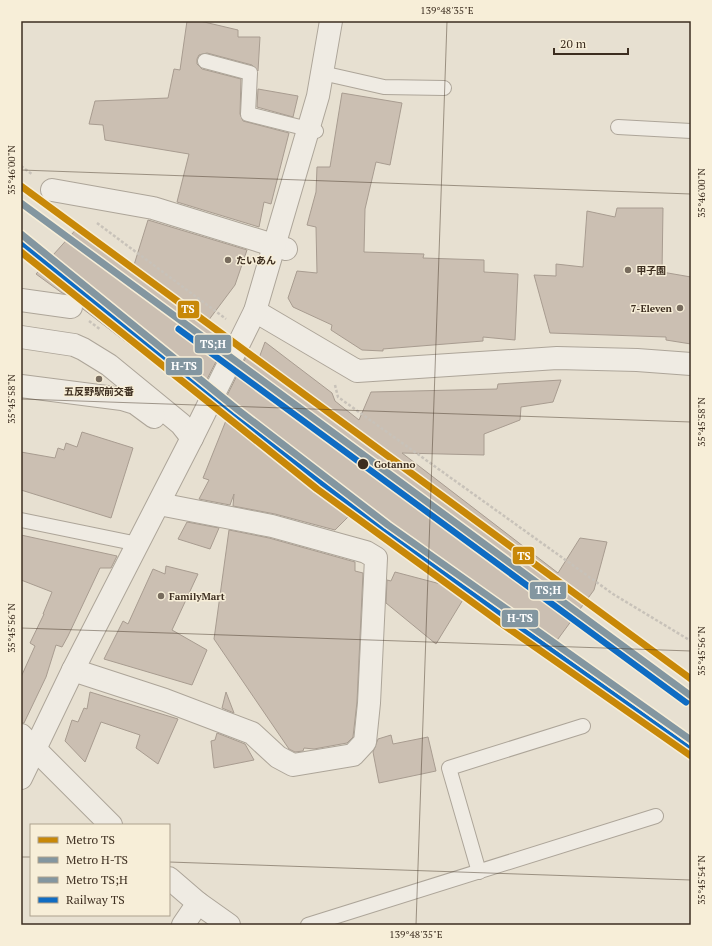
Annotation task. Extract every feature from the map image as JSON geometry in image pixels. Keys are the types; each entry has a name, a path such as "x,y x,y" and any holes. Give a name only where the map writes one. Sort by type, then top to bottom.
{"street":[{"path":"21,778 28,742 73,670 159,504 255,311 280,248 314,130 331,21"},
{"path":"52,190 153,208 280,248"},
{"path":"21,300 71,307"},
{"path":"255,311 357,371 557,358 638,360 691,364"},
{"path":"21,337 74,345 83,349 109,366 157,404 185,428 192,438"},
{"path":"21,386 122,399 144,409 181,438 192,438"},
{"path":"73,670 166,700 252,733 278,757 293,765 353,755 364,742 369,703 376,558 366,552 272,526 159,504"},
{"path":"28,742 110,824"},
{"path":"170,879 198,903 230,925"},
{"path":"183,925 198,903"}],"lane":[{"path":"205,61 250,73 248,114 314,130"},
{"path":"322,73 384,87 444,88"},
{"path":"618,126 691,131"},
{"path":"21,520 138,544"},
{"path":"478,872 448,768 583,726"},
{"path":"308,925 656,816"}],"path":[{"path":"21,166 52,190"},
{"path":"90,218 244,333"},
{"path":"334,382 338,396 613,594 691,641"}],"building":[{"path":"187,21 200,21 238,30 238,37 260,37 258,71 252,65 207,53 199,55 197,59 197,64 202,69 241,79 240,114 243,121 289,133 271,204 264,202 259,227 177,202 189,154 105,140 103,125 89,124 95,101 168,98 174,69 180,70"},
{"path":"258,89 298,96 293,117 257,107"},
{"path":"342,93 402,103 390,165 376,162 365,209 364,252 424,254 423,258 484,260 484,272 518,274 515,340 483,337 483,341 383,349 383,351 362,350 331,330 332,325 293,307 288,298 297,271 317,273 316,227 307,225 316,192 317,167 330,167"},
{"name":"甲子園","path":"617,208 663,208 662,272 691,277 691,344 666,340 666,337 550,333 534,275 556,276 556,264 583,267 587,211 615,217"},
{"path":"148,220 247,250 235,285 208,321 229,336 198,397 83,309 83,303 78,297 62,293 36,274 80,225 134,265"},
{"path":"265,342 332,393 335,401 359,420 371,392 497,389 498,384 561,380 553,402 521,407 520,420 484,434 484,455 402,453 558,573 580,538 607,542 594,590 544,658 464,598 436,644 386,603 387,580 391,581 395,572 448,586 352,513 335,530 275,514 233,506 234,494 230,505 199,499 209,480 203,478 227,418 219,412 249,351 259,358"},
{"path":"82,432 133,448 111,518 21,490 21,452 55,458 58,448 64,450 66,443 77,447"},
{"path":"187,522 219,528 210,549 178,539"},
{"path":"229,530 269,538 355,562 355,571 363,573 357,702 353,737 347,743 314,749 304,748 303,751 295,752 289,749 214,639"},
{"path":"21,535 117,556 111,568 100,568 62,647 56,645 46,677 24,723 21,723 21,677 35,646 30,643 44,614 52,592 21,580"},
{"path":"166,566 198,574 172,630 207,650 192,685 104,659 123,621 128,624 153,569 165,574"},
{"path":"90,692 178,719 158,764 136,748 140,735 101,722 85,762 65,741 72,720 78,722 84,708 87,709"},
{"path":"226,692 234,713 222,708"},
{"path":"217,733 245,744 254,760 214,768 211,741 215,740"},
{"path":"391,735 393,744 428,737 436,771 379,783 373,752 378,739"}],"metro line":[{"name":"TS","path":"21,186 691,679"},
{"name":"TS;H","path":"21,203 691,696"},
{"name":"H-TS","path":"21,234 238,410 388,525 691,740"},
{"name":"TS","path":"21,252 317,489 498,621 691,756"}],"rail line":[{"name":"TS","path":"21,244 233,416 383,531 686,747"},
{"name":"TS","path":"179,329 686,702"}],"place":[{"name":"たいあん","path":"228,260"},
{"name":"甲子園","path":"628,270"},
{"name":"7-Eleven","path":"680,308"},
{"name":"五反野駅前交番","path":"99,379"},
{"name":"Gotanno","path":"363,464"},
{"name":"FamilyMart","path":"161,596"}]}
